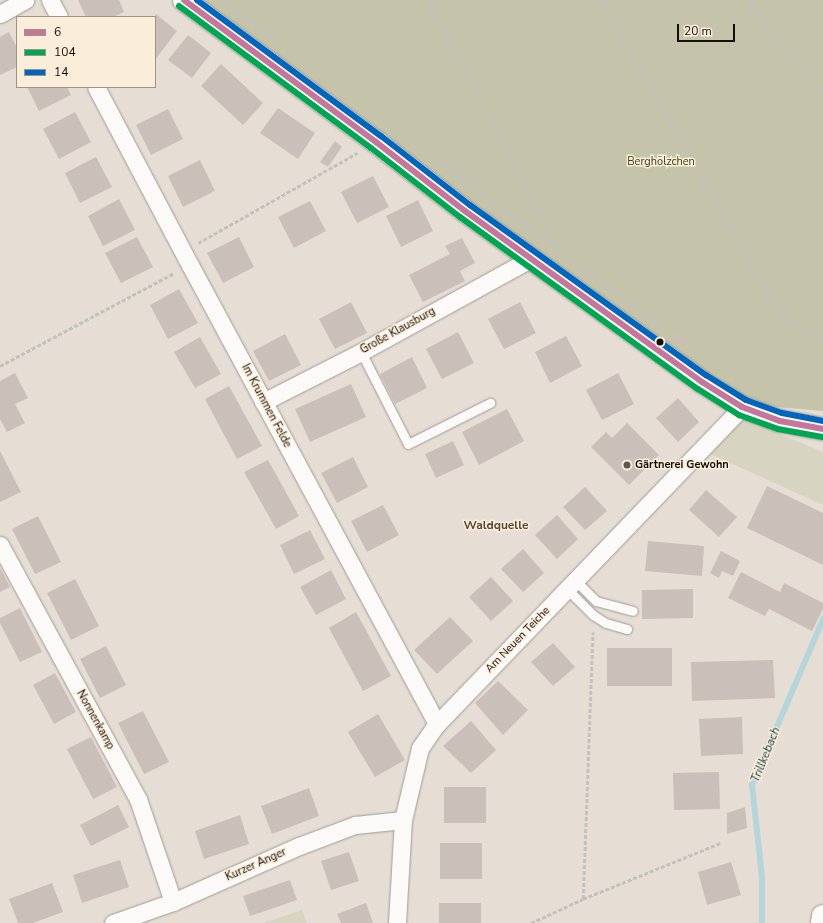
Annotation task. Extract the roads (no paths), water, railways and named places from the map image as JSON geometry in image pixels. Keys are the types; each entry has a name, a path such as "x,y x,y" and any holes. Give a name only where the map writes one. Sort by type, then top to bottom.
{"street":[{"path":"0,14 25,0"},
{"path":"50,0 58,16"},
{"path":"184,0 376,142 466,211 702,382 742,407 780,420 823,429"},
{"name":"Im Krummen Felde","path":"97,88 263,402 438,724"},
{"name":"Große Klausburg","path":"263,402 361,352 532,258"},
{"name":"Am Neuen Teiche","path":"397,923 403,820 420,748 438,724 742,407"},
{"name":"Nonnenkamp","path":"0,545 138,799 174,902"},
{"name":"Kurzer Anger","path":"113,923 174,902 298,846 356,825 403,820"},
{"path":"822,923 823,916"}],"lane":[{"path":"361,352 408,444 490,403"},
{"path":"571,584 596,601 633,611"},
{"path":"571,584 593,615 606,624 627,629"}],"waterway":[{"name":"Trillkebach","path":"762,923 762,877 752,785 823,619"}],"place":[{"name":"Gärtnerei Gewohn","path":"627,465"}],"district":[{"name":"Waldquelle","path":"496,526"}],"park label":[{"name":"Berghölzchen","path":"661,162"}]}
